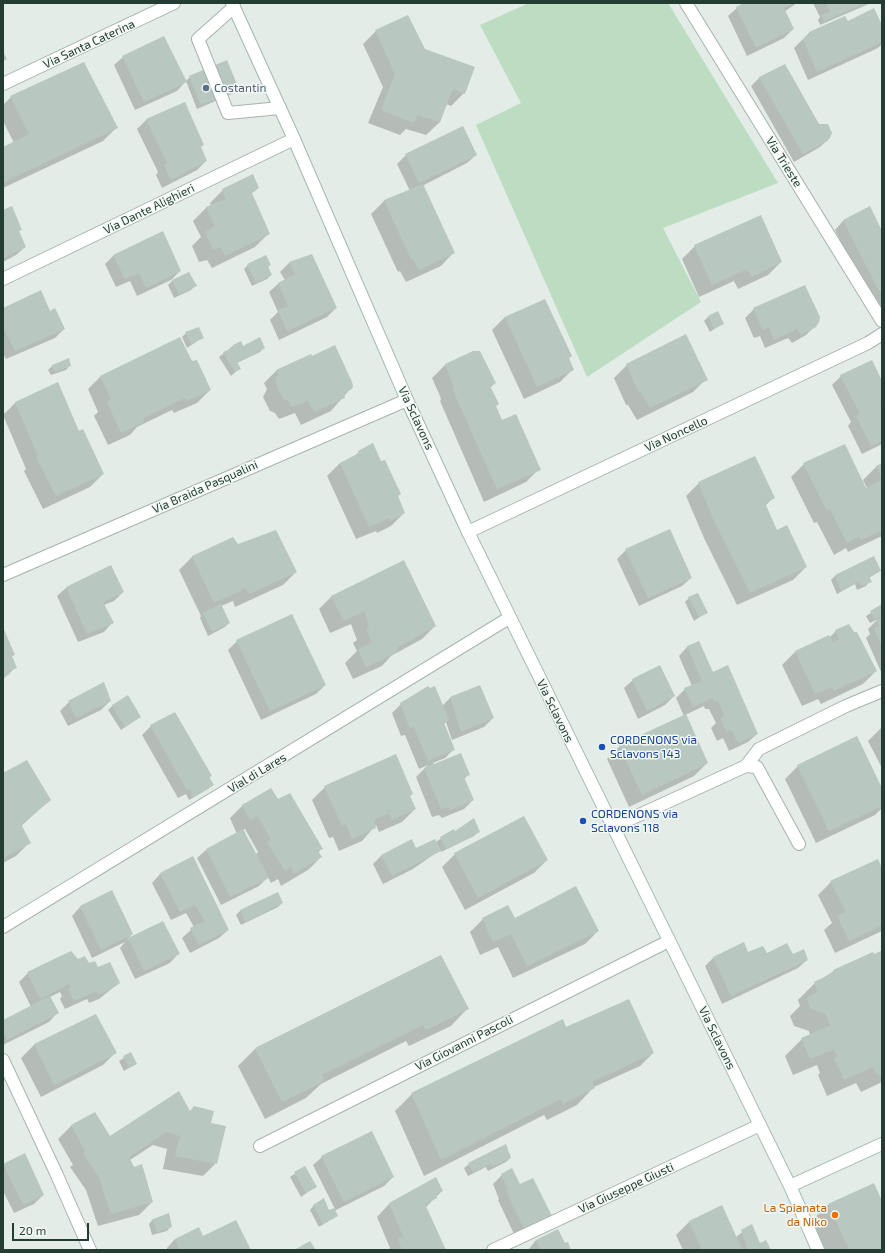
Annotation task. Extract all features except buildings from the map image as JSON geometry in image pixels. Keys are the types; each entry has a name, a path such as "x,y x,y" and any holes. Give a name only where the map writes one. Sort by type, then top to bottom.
{"street":[{"name":"Via Santa Caterina","path":"3,84 174,3"},
{"name":"Via Trieste","path":"686,3 882,321"},
{"name":"Via Sclavons","path":"233,5 294,139 407,400 468,532 509,618 790,1186 818,1250"},
{"path":"233,5 198,39 228,113 280,108"},
{"name":"Via Dante Alighieri","path":"3,279 294,139"},
{"name":"Via Noncello","path":"468,532 868,343 882,334"},
{"name":"Via Braida Pasqualini","path":"3,575 407,400"},
{"name":"Vial di Lares","path":"3,927 509,618"},
{"path":"613,827 746,766 759,749 846,706 882,691"},
{"path":"746,766 757,767 799,844"},
{"name":"Via Giovanni Pascoli","path":"260,1146 669,941"},
{"path":"3,1060 90,1250"},
{"name":"Via Giuseppe Giusti","path":"493,1250 760,1125"},
{"path":"790,1186 882,1144"}],"green space":[{"path":"529,3 668,3 778,183 663,228 701,302 587,377 476,125 521,103 480,25"}],"place":[{"name":"Costantin","path":"206,88"},
{"name":"CORDENONS via Sclavons 143","path":"602,747"},
{"name":"CORDENONS via Sclavons 118","path":"583,821"},
{"name":"La Spianata da Niko","path":"835,1215"}]}
